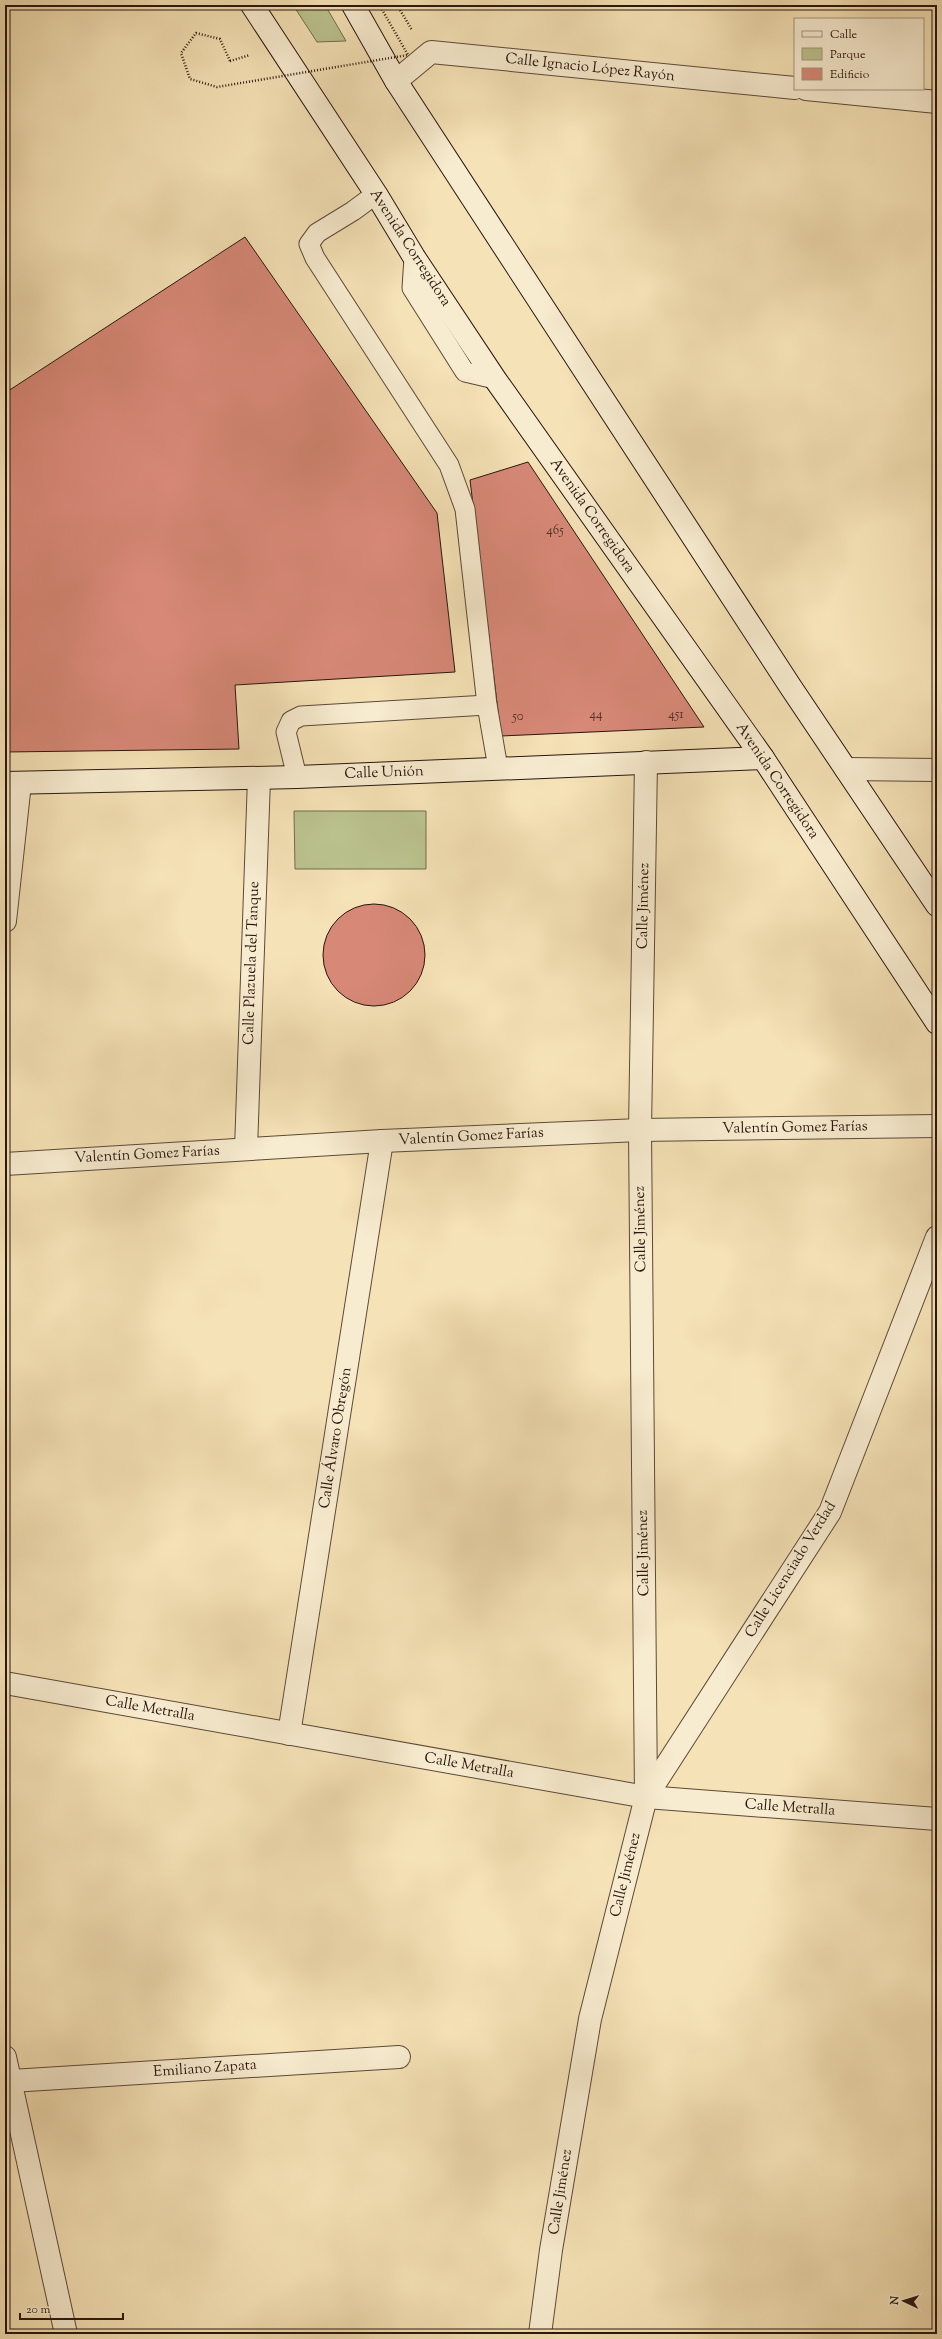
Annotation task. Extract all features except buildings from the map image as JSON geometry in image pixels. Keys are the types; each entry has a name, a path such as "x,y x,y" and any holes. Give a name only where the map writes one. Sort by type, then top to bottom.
{"street":[{"name":"Avenida Corregidora","path":"252,5 376,194 414,257 495,379 763,758 937,1023"},
{"path":"353,5 396,81 790,686 937,905"},
{"name":"Calle Ignacio López Rayón","path":"396,81 431,52 794,88"},
{"path":"816,90 937,102"},
{"name":"Calle Unión","path":"13,783 297,777 763,758"},
{"name":"Calle Jiménez","path":"540,2334 551,2250 590,2019 646,1797 640,1130 646,762"},
{"path":"846,770 937,770"},
{"name":"Calle Plazuela del Tanque","path":"246,1149 259,778"},
{"path":"5,921 13,783"},
{"name":"Valentín Gomez Farías","path":"5,1164 382,1141 640,1130 937,1126"},
{"name":"Calle Álvaro Obregón","path":"289,1734 382,1141"},
{"name":"Calle Licenciado Verdad","path":"646,1797 830,1512 937,1237"},
{"name":"Calle Metralla","path":"5,1683 646,1797 937,1819"},
{"path":"5,2057 66,2334"},
{"name":"Emiliano Zapata","path":"11,2082 399,2057"}],"lane":[{"path":"376,194 353,211 317,233 309,244 315,258 449,465 464,509 487,705 498,768"},
{"path":"297,777 286,732 291,721 301,716 487,705"}],"path":[{"path":"230,61 220,38 196,33 181,53 190,79 217,87 408,55 380,6 382,5"},
{"path":"397,5 413,33"}],"green space":[{"path":"293,5 325,5 346,41 317,42"},
{"path":"294,811 426,811 426,869 295,869"}]}
